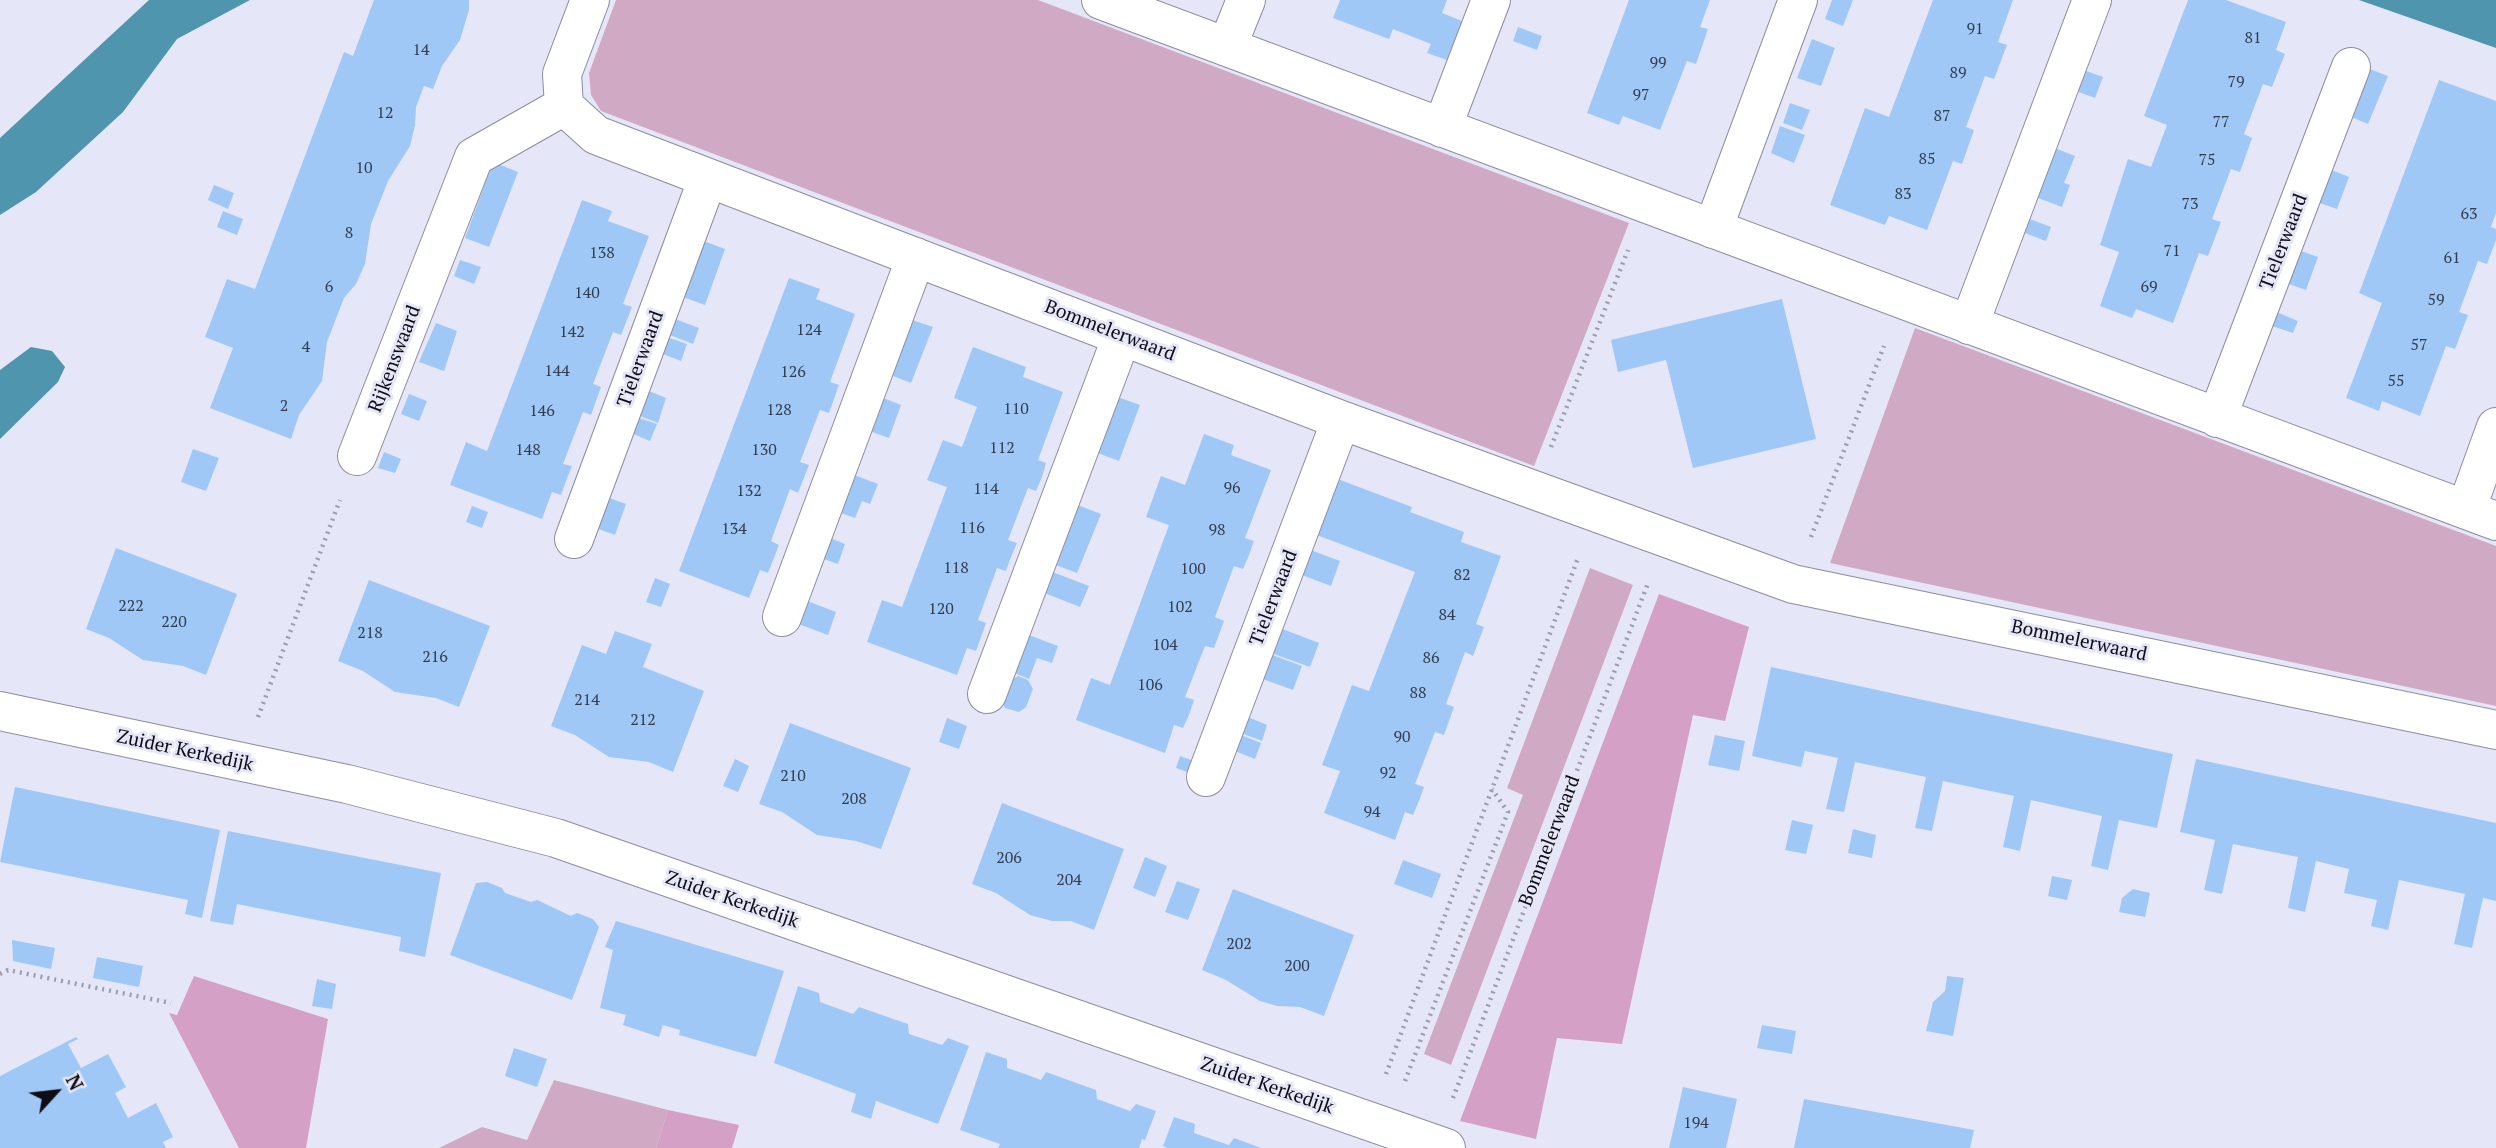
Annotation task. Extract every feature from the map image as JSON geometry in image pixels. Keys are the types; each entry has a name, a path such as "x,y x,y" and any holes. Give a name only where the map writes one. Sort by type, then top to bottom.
{"street":[{"path":"564,106 562,74 590,0"},
{"path":"1101,0 2481,516 2496,428"},
{"path":"1227,47 1245,0"},
{"path":"1442,128 1490,0"},
{"path":"1713,229 1798,0"},
{"path":"1969,325 2092,0"},
{"name":"Tielerwaard","path":"2217,418 2351,67"},
{"name":"Bommelerwaard","path":"564,106 596,135 1342,420 1793,584 2496,730"},
{"name":"Rijkenswaard","path":"357,456 474,157 564,106"},
{"name":"Tielerwaard","path":"575,539 708,178"},
{"path":"782,617 916,257"},
{"path":"987,694 1122,336"},
{"name":"Tielerwaard","path":"1206,777 1342,420"},
{"name":"Zuider Kerkedijk","path":"0,711 347,784 556,838 1441,1146"}],"path":[{"path":"1534,490 1647,203"},
{"path":"1793,584 1902,299"},
{"path":"241,763 357,456"},
{"path":"1396,1044 1595,512"},
{"name":"Bommelerwaard","path":"1441,1146 1666,538"},
{"path":"1387,1128 1508,812 1492,789"},
{"path":"0,974 8,970 171,1003"}],"shaded area":[{"path":"616,0 1038,0 1629,223 1534,466 601,111 591,95 589,73"},
{"path":"1915,328 2496,546 2496,706 1830,563"},
{"path":"1590,568 1633,585 1451,1065 1424,1054 1523,795 1507,788"},
{"path":"1659,594 1749,627 1725,721 1693,715 1622,1044 1557,1038 1536,1139 1460,1121"},
{"path":"194,976 328,1019 306,1148 239,1148 169,1013 177,1015"},
{"path":"554,1080 668,1110 656,1148 439,1148 482,1127 527,1140"},
{"path":"668,1110 739,1125 732,1148 656,1148"}],"water":[{"path":"149,0 250,0 177,39 123,112 36,192 0,215 0,138"},
{"path":"2359,0 2496,0 2496,48"},
{"path":"31,347 52,351 65,367 58,382 0,439 0,370"}],"building":[{"path":"374,0 469,0 469,10 460,40 442,66 433,89 424,86 416,107 410,146 388,181 371,224 365,264 356,284 344,298 327,342 322,381 299,415 291,439 210,408 233,348 205,337 227,279 255,289 344,52 353,56"},
{"path":"1340,0 1447,0 1442,13 1462,21 1447,60 1427,53 1431,44 1393,29 1389,39 1333,18"},
{"path":"1629,0 1710,0 1700,27 1708,29 1696,64 1687,61 1660,130 1623,116 1619,125 1587,113"},
{"path":"1832,0 1853,0 1843,26 1825,19"},
{"path":"1933,0 2013,0 1998,42 2007,45 1994,79 1985,76 1966,127 1974,130 1962,164 1953,161 1927,230 1889,216 1885,225 1830,205 1865,108 1889,117"},
{"path":"2188,0 2226,0 2286,22 2276,50 2285,54 2272,87 2263,84 2244,134 2252,138 2240,172 2231,169 2212,219 2221,222 2208,256 2199,253 2173,323 2136,309 2132,318 2100,306 2119,252 2100,245 2128,159 2151,167 2167,125 2144,116"},
{"path":"1518,27 1542,36 1537,50 1513,41"},
{"path":"1812,39 1835,48 1821,86 1797,78"},
{"path":"2367,68 2388,76 2368,124 2349,116"},
{"path":"2081,69 2103,77 2095,98 2073,90"},
{"path":"2439,80 2496,101 2496,213 2491,227 2496,229 2496,240 2487,264 2478,261 2459,312 2468,315 2455,349 2446,346 2420,416 2382,401 2379,411 2346,398 2382,303 2359,293"},
{"path":"1790,103 1810,110 1802,130 1783,123"},
{"path":"1780,126 1805,135 1794,163 1771,153"},
{"path":"2052,147 2075,156 2064,183 2070,185 2062,207 2033,196"},
{"path":"493,162 518,172 489,247 465,238"},
{"path":"2329,169 2349,177 2337,209 2317,202"},
{"path":"214,185 234,193 228,209 208,200"},
{"path":"582,200 612,211 608,221 649,236 623,304 632,307 621,335 613,332 593,384 601,387 591,415 583,412 563,464 572,466 561,495 552,492 542,519 450,485 466,442 487,451"},
{"path":"223,211 243,219 237,235 217,227"},
{"path":"2027,218 2051,227 2046,241 2022,232"},
{"path":"701,240 725,249 705,305 680,296"},
{"path":"2298,250 2318,257 2306,290 2286,283"},
{"path":"460,260 481,267 474,284 454,276"},
{"path":"789,278 820,289 816,299 855,314 830,382 839,385 829,413 820,410 800,462 809,465 798,493 790,489 771,541 779,545 768,573 760,570 749,598 679,571"},
{"path":"1782,299 1816,439 1693,468 1666,360 1618,372 1611,340"},
{"path":"2274,311 2298,321 2293,333 2269,325"},
{"path":"675,319 699,328 693,344 670,335"},
{"path":"909,319 933,327 911,383 888,374"},
{"path":"436,323 457,331 444,371 419,362"},
{"path":"664,336 687,344 681,361 658,352"},
{"path":"973,347 1026,367 1023,377 1063,392 1038,460 1046,463 1042,477 1036,491 1028,488 1008,540 1017,543 1006,571 997,568 978,620 986,623 976,651 967,648 957,675 867,642 882,600 902,607 947,487 927,480 943,440 962,447 977,407 954,398"},
{"path":"644,389 666,398 658,423 635,414"},
{"path":"409,394 427,401 419,421 401,414"},
{"path":"1115,396 1140,405 1119,461 1095,452"},
{"path":"881,397 901,405 889,438 869,431"},
{"path":"636,417 657,424 650,441 631,433"},
{"path":"1204,434 1234,445 1231,455 1271,470 1245,538 1254,541 1249,555 1243,569 1234,566 1215,617 1224,621 1214,648 1205,646 1185,697 1194,700 1189,715 1183,728 1174,725 1165,753 1076,720 1091,678 1110,685 1169,525 1146,517 1161,476 1185,485"},
{"path":"193,449 219,458 206,491 181,482"},
{"path":"384,452 401,459 395,473 378,468"},
{"path":"849,473 878,484 870,504 862,501 855,518 835,511"},
{"path":"1335,478 1412,507 1410,512 1464,532 1461,542 1501,556 1476,624 1484,627 1473,656 1465,652 1446,704 1454,707 1444,735 1435,732 1415,784 1424,787 1419,801 1413,815 1405,812 1395,840 1324,813 1340,771 1322,765 1352,685 1369,691 1415,572 1314,534"},
{"path":"604,496 626,504 615,535 593,527"},
{"path":"1075,504 1101,514 1077,573 1053,564"},
{"path":"472,506 488,512 482,528 466,522"},
{"path":"828,537 845,544 838,564 821,558"},
{"path":"116,548 237,594 206,675 183,666 143,660 109,638 86,629"},
{"path":"1308,549 1340,561 1331,586 1299,574"},
{"path":"1050,571 1089,586 1080,607 1042,592"},
{"path":"655,578 670,584 661,607 646,602"},
{"path":"369,580 490,626 459,707 436,698 395,692 363,671 338,661"},
{"path":"802,599 836,612 828,635 793,622"},
{"path":"1280,628 1319,643 1310,667 1271,653"},
{"path":"615,631 652,644 643,667 704,691 673,772 649,762 609,757 575,735 551,726 582,645 606,654"},
{"path":"1026,634 1058,646 1052,663 1037,658 1029,679 1012,672"},
{"path":"1270,654 1302,666 1293,690 1260,678"},
{"path":"1771,667 2173,754 2157,828 2119,820 2108,870 2091,866 2102,816 2031,800 2020,851 2003,847 2014,796 1943,781 1932,831 1915,828 1926,777 1855,762 1844,812 1826,809 1838,758 1805,751 1801,767 1752,756"},
{"path":"1018,676 1028,680 1033,689 1026,707 1019,712 1005,708 1001,700 1009,681"},
{"path":"1248,717 1267,725 1262,741 1241,733"},
{"path":"947,718 967,726 959,749 939,742"},
{"path":"790,723 911,768 881,849 856,841 817,835 782,812 759,804"},
{"path":"1241,735 1261,743 1255,759 1235,751"},
{"path":"1715,735 1745,741 1739,771 1708,765"},
{"path":"1180,756 1197,762 1193,774 1176,768"},
{"path":"735,759 749,766 738,792 723,786"},
{"path":"2196,759 2496,823 2496,901 2483,898 2472,948 2454,944 2465,894 2399,880 2388,930 2371,926 2377,900 2344,893 2349,869 2316,861 2305,912 2288,908 2298,857 2233,844 2222,894 2204,890 2215,840 2180,832"},
{"path":"15,787 220,830 202,918 185,914 188,900 0,862"},
{"path":"1002,803 1124,849 1094,930 1071,921 1052,921 1030,915 996,893 972,884"},
{"path":"1792,820 1813,825 1806,854 1785,850"},
{"path":"1853,829 1876,835 1872,858 1848,853"},
{"path":"228,831 441,873 425,957 399,951 401,937 237,904 233,925 210,921"},
{"path":"1145,857 1167,866 1155,897 1133,888"},
{"path":"1403,860 1441,874 1432,898 1394,884"},
{"path":"2052,876 2072,880 2067,900 2048,896"},
{"path":"1177,881 1200,889 1188,920 1165,912"},
{"path":"487,882 502,888 505,893 531,902 537,900 571,916 577,913 593,919 599,927 572,1000 450,955 476,883"},
{"path":"1233,889 1354,935 1324,1016 1300,1007 1277,1006 1260,1001 1226,980 1202,970"},
{"path":"2133,889 2150,893 2145,917 2119,912 2122,898"},
{"path":"616,921 784,971 756,1057 679,1035 680,1030 663,1025 659,1037 623,1025 626,1015 600,1008 613,950 605,947"},
{"path":"12,940 55,948 51,969 13,961"},
{"path":"97,957 143,966 139,987 93,978"},
{"path":"1947,976 1964,978 1953,1036 1926,1031 1933,1002 1945,991"},
{"path":"317,979 336,984 332,1009 312,1006"},
{"path":"798,986 819,993 820,1002 853,1014 859,1007 908,1024 909,1034 942,1045 948,1038 969,1046 938,1124 876,1101 871,1119 851,1112 856,1094 774,1063"},
{"path":"1762,1025 1796,1031 1792,1054 1757,1048"},
{"path":"76,1037 78,1039 68,1044 81,1068 108,1054 126,1087 115,1093 128,1118 156,1103 173,1137 163,1142 166,1148 0,1148 0,1076"},
{"path":"514,1048 547,1059 537,1087 505,1076"},
{"path":"986,1052 1007,1059 1007,1068 1041,1080 1046,1072 1096,1090 1097,1099 1130,1111 1136,1104 1156,1111 1145,1140 1142,1139 1139,1148 998,1148 1000,1144 960,1130"},
{"path":"1683,1087 1737,1099 1726,1148 1669,1148"},
{"path":"1804,1099 1974,1130 1970,1148 1794,1148"},
{"path":"1174,1117 1195,1124 1194,1133 1229,1145 1234,1138 1261,1148 1167,1148 1163,1146"}]}
